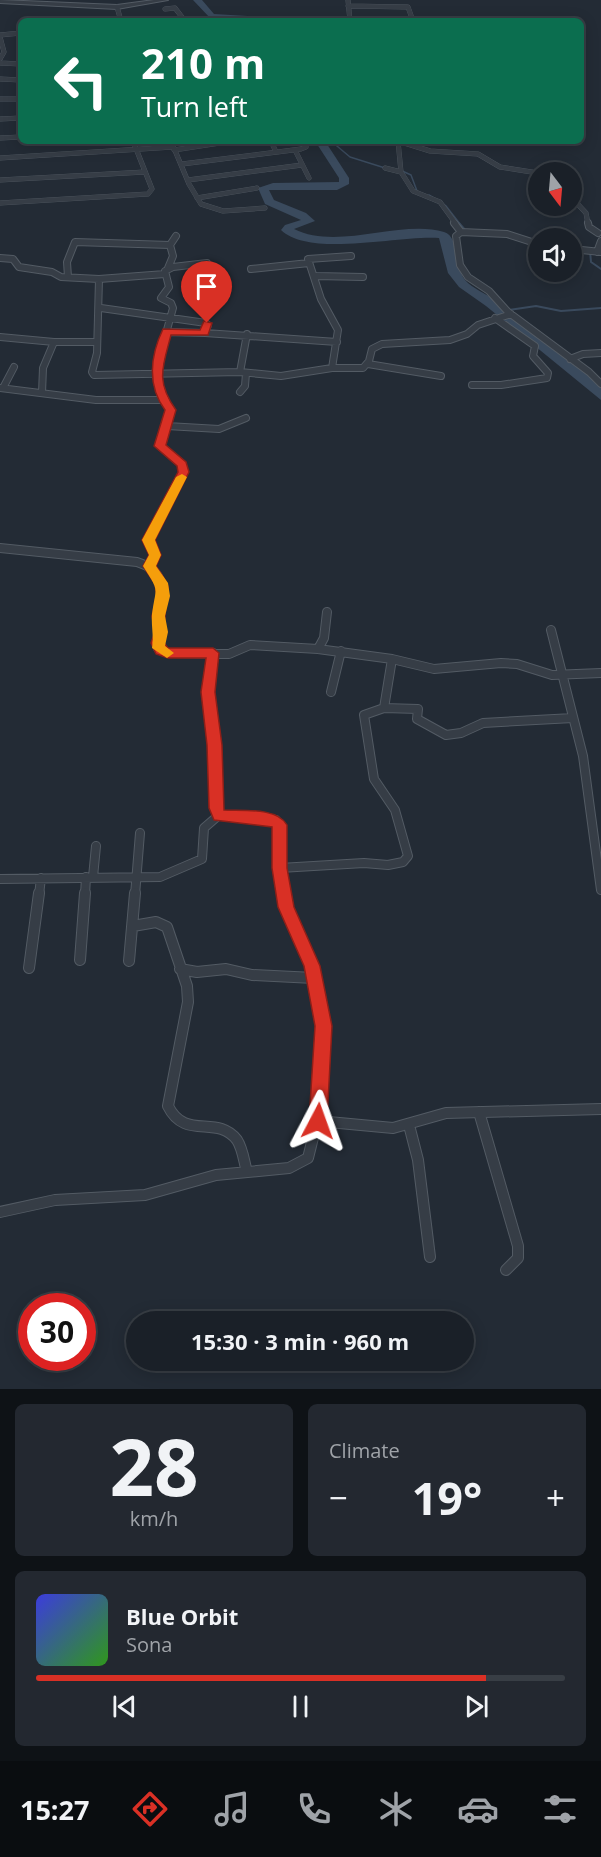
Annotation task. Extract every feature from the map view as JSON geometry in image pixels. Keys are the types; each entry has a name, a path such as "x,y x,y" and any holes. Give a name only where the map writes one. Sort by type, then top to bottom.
{"street":[{"path":"0,1 117,7 165,0"},
{"path":"350,18 348,3 408,8 412,18"},
{"path":"117,7 120,18"},
{"path":"177,11 183,18"},
{"path":"18,33 0,36 4,52 0,61 18,64"},
{"path":"0,79 18,80"},
{"path":"0,99 18,99"},
{"path":"0,119 18,118"},
{"path":"0,138 18,137"},
{"path":"0,203 148,194 152,189 134,144"},
{"path":"0,158 138,151 197,144"},
{"path":"272,144 276,152"},
{"path":"182,164 295,150 306,147 306,144"},
{"path":"398,144 401,171 415,193 432,198 444,205 461,232"},
{"path":"408,144 430,151 478,154 500,167 528,171"},
{"path":"173,146 197,198 204,206 234,211 265,208"},
{"path":"295,150 309,178"},
{"path":"188,180 302,165"},
{"path":"385,168 401,171"},
{"path":"0,180 145,172"},
{"path":"197,198 257,188"},
{"path":"582,209 586,213 589,227 600,236 598,251 582,250"},
{"path":"528,241 507,234 461,232 456,237 457,259 464,275 498,299 511,314 601,384"},
{"path":"170,245 177,236"},
{"path":"68,277 68,255 77,241 170,245"},
{"path":"150,566 155,555 148,540 183,472 182,465 160,446 170,410 163,400 155,373 172,304 161,298 169,288 167,271 173,255 170,245"},
{"path":"332,368 337,342 336,324 321,299 308,259 351,256"},
{"path":"0,258 13,259 20,267 52,272 61,277 99,279 167,271 207,263"},
{"path":"251,269 309,263"},
{"path":"315,276 363,277"},
{"path":"99,279 101,309 97,342 99,355 92,372 94,375 243,373 281,376 332,368 359,369 368,364 441,376"},
{"path":"101,309 138,315 170,316 207,323 205,333"},
{"path":"368,364 372,349 382,344 450,340 466,334 478,325 511,314"},
{"path":"472,385 537,381 547,378 548,375 533,356 535,346 495,318"},
{"path":"166,332 247,334 337,342"},
{"path":"240,392 245,386 243,373 247,334"},
{"path":"0,337 54,342 97,342"},
{"path":"42,393 43,368 54,342"},
{"path":"570,359 583,354 601,352"},
{"path":"14,367 1,388 96,400 163,400"},
{"path":"167,426 219,429 246,418"},
{"path":"0,548 137,561 150,566 161,583 164,596 159,616 161,632 158,648 168,653 229,654 249,645 341,651 393,659 441,670 511,663 560,675 601,673"},
{"path":"318,649 324,638 327,612"},
{"path":"551,630 591,797 598,839 601,890"},
{"path":"331,692 341,651"},
{"path":"213,653 208,692 214,745 216,808 219,815"},
{"path":"384,708 393,659"},
{"path":"280,868 364,863 388,865 403,862 408,856 394,810 374,779 364,715 384,708 418,709 417,719 446,735 461,733 483,723 573,718"},
{"path":"0,879 160,877 199,862 203,855 203,828 206,822 219,815 278,822 280,868 286,907 314,978 324,1036 318,1121 311,1152 303,1162 289,1168 205,1177 145,1195 55,1200 0,1212"},
{"path":"129,961 140,833"},
{"path":"80,960 96,846"},
{"path":"29,968 41,878"},
{"path":"133,926 156,922 167,927 186,986 188,1002 168,1106 171,1116 178,1123 226,1131 237,1139 247,1172"},
{"path":"180,969 197,972 226,969 252,975 297,979 314,978"},
{"path":"318,1121 393,1128 446,1113 601,1109"},
{"path":"479,1112 518,1246 518,1258 506,1270"},
{"path":"410,1125 418,1160 430,1257"}],"waterway":[{"path":"197,0 211,16 239,18"},
{"path":"322,144 344,178 344,184 337,187 273,186 263,188 269,202 302,215 309,221 289,227 287,230 300,237 317,240 406,234 442,235 447,239 454,273 463,285 490,303 502,315 582,376 601,396"},
{"path":"335,144 350,157 385,168"},
{"path":"400,170 411,175 417,191"},
{"path":"429,195 446,206 460,224"},
{"path":"459,223 466,231"},
{"path":"590,251 591,262 601,269"},
{"path":"509,310 536,306 561,311 601,308"}],"slow traffic":[{"path":"167,653 158,648 161,635 159,613 164,596 158,576 150,566 155,555 148,540 182,477"}],"route":[{"path":"207,323 205,333 166,332 155,373 163,400 167,403 171,415 159,443 162,449 183,468 182,477 148,540 155,555 150,566 158,576 164,596 159,613 161,635 158,648 168,653 200,651 213,653 208,676 208,692 214,745 216,808 219,815 272,819 278,822 280,868 286,907 312,966 323,1026 324,1045 318,1121"}]}
